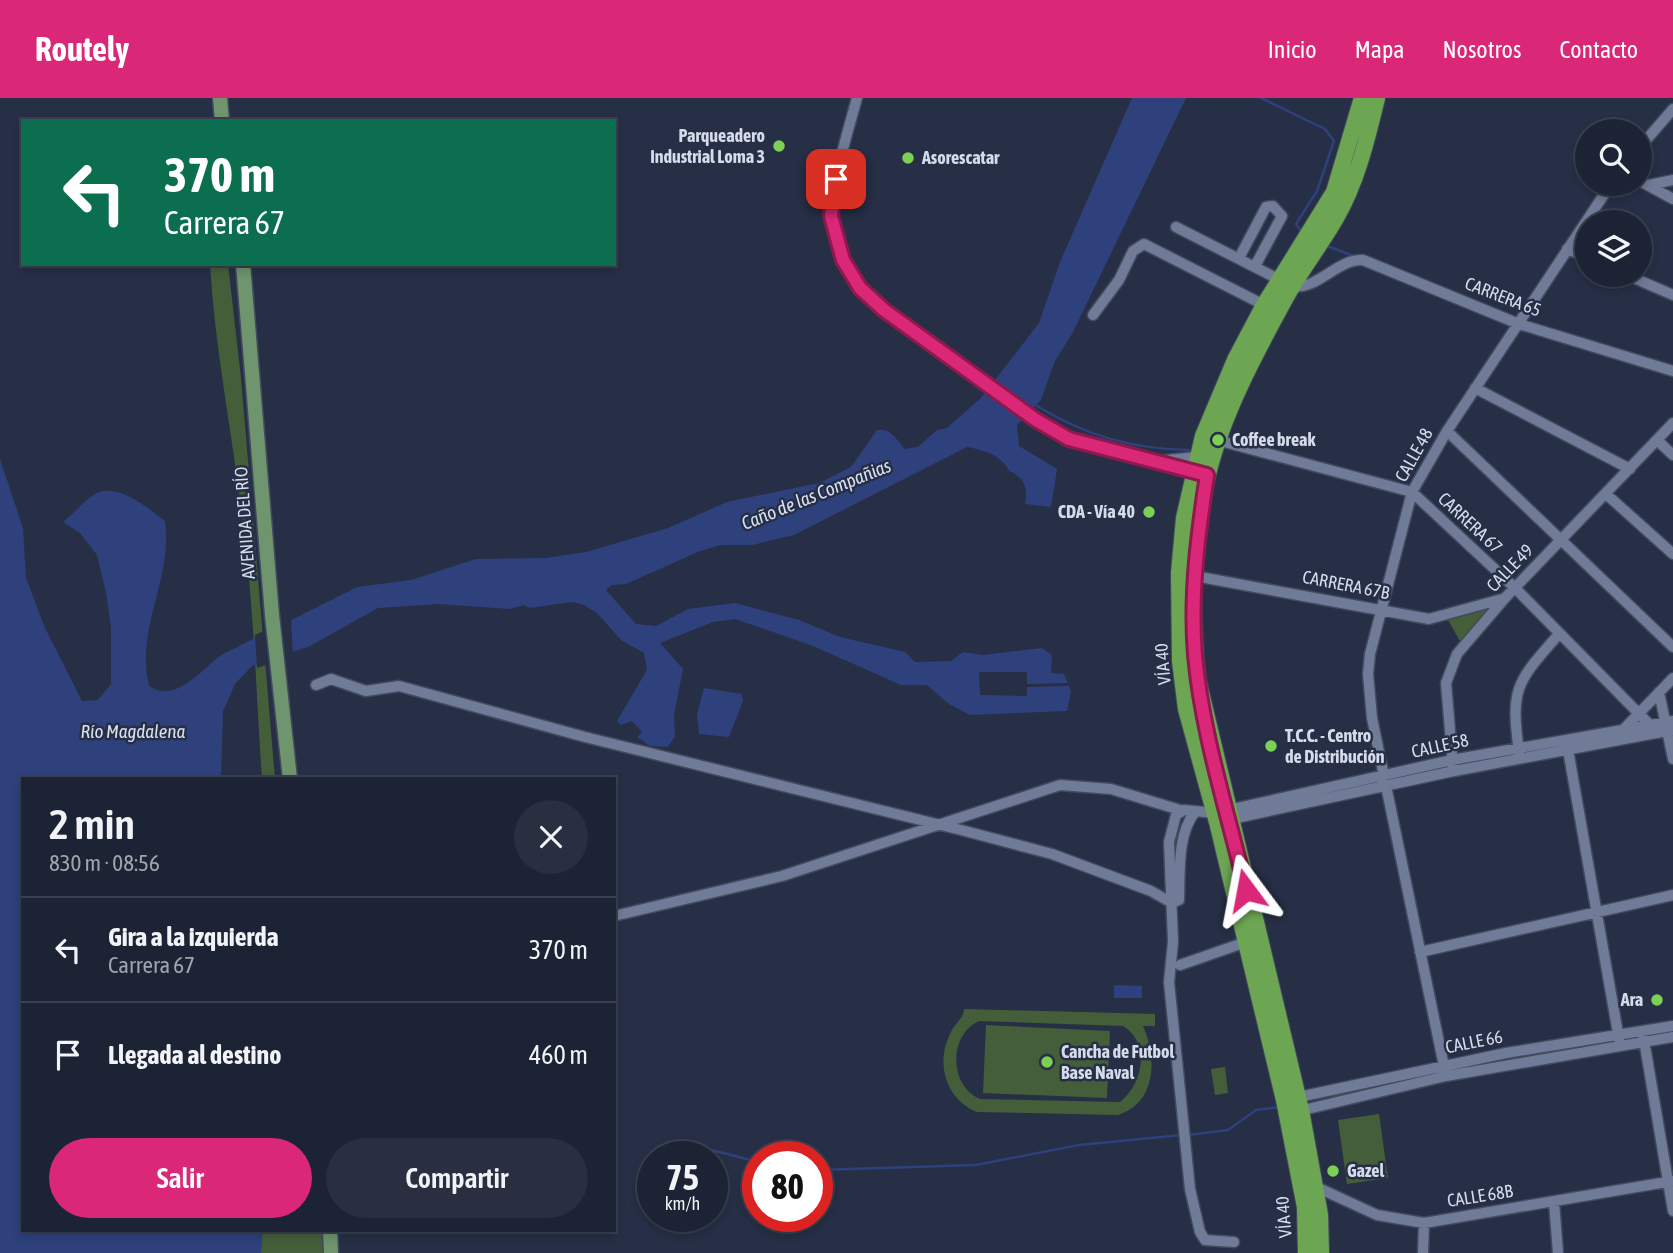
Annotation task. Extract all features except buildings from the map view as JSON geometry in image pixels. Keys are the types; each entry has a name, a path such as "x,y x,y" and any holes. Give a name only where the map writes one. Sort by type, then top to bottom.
{"highway":[{"name":"VÍA 40","path":"1360,134 1362,98"},
{"name":"VÍA 40","path":"1321,1253 1320,1215 1307,1183 1293,1105 1222,816 1186,709 1179,631 1187,574 1184,517 1235,360 1264,305 1305,258 1322,228 1334,192 1377,98"},
{"name":"VÍA 40","path":"1210,438 1250,368 1286,282"},
{"name":"VÍA 40","path":"1222,816 1246,942 1293,1105"},
{"name":"VÍA 40","path":"1306,1253 1307,1183"}],"main road":[{"path":"220,98 222,119"},
{"path":"228,98 230,119"},
{"name":"AVENIDA DEL RÍO","path":"235,266 281,777"},
{"name":"AVENIDA DEL RÍO","path":"243,266 268,616"},
{"name":"AVENIDA DEL RÍO","path":"273,667 290,777"},
{"path":"330,1232 331,1253"},
{"path":"338,1232 340,1253"}],"street":[{"path":"857,98 832,194 833,228 843,260 871,299 1036,420 1085,444 1124,456 1199,467"},
{"path":"1652,133 1673,109"},
{"path":"1652,182 1673,180"},
{"path":"1652,187 1673,199"},
{"name":"CALLE 48","path":"1445,1071 1385,780 1368,674 1381,608 1412,492 1447,431 1603,196"},
{"path":"1239,258 1265,207 1273,206 1282,216 1255,267"},
{"path":"1177,227 1286,282"},
{"path":"1093,315 1119,280 1133,251 1144,244 1264,305"},
{"path":"1567,249 1575,252"},
{"path":"1305,258 1325,274"},
{"name":"CARRERA 65","path":"1286,282 1304,286 1348,262 1363,260 1519,324 1673,371"},
{"path":"1652,286 1673,295"},
{"path":"1475,388 1630,469"},
{"name":"CALLE 49","path":"1453,766 1446,683 1457,654 1504,598 1564,540 1673,423"},
{"path":"1447,431 1673,647"},
{"name":"CARRERA 67","path":"1210,438 1412,492 1515,588 1639,713 1665,727"},
{"path":"1657,440 1673,455"},
{"path":"1606,494 1673,554"},
{"name":"CARRERA 67B","path":"1187,574 1436,619 1504,598"},
{"path":"1519,754 1514,708 1517,689 1526,672 1559,634"},
{"path":"1622,731 1673,678"},
{"path":"316,685 331,679 366,691 399,686 585,737 1052,854 1151,891 1172,903"},
{"path":"1659,692 1673,759"},
{"name":"CALLE 58","path":"1567,745 1622,731 1665,727"},
{"name":"CALLE 58","path":"616,916 782,877 1060,785 1111,789 1180,810 1222,816 1453,766 1665,727"},
{"path":"1567,745 1599,912 1619,1040"},
{"path":"1180,810 1169,842 1173,942 1169,982 1185,1145 1200,1232 1205,1240 1234,1242"},
{"path":"1172,903 1180,900 1182,846 1187,823 1195,812"},
{"path":"1420,952 1673,895"},
{"path":"1180,965 1246,942"},
{"name":"CALLE 66","path":"1293,1105 1445,1071 1506,1053 1619,1040 1673,1026"},
{"path":"1644,1035 1671,1181 1673,1211"},
{"name":"CALLE 66","path":"1644,1035 1673,1037"},
{"name":"CALLE 66","path":"1445,1071 1509,1065 1571,1047"},
{"path":"1506,1053 1509,1065"},
{"name":"CALLE 68B","path":"1307,1183 1377,1214 1424,1223 1671,1181"},
{"path":"1554,1202 1558,1253"},
{"path":"1423,1253 1424,1223"}],"green space":[{"path":"210,266 228,266 241,378 275,777 262,777 247,555 216,329"},
{"path":"1485,609 1488,613 1461,643 1448,620"},
{"path":"964,1009 1155,1014 1155,1026 1143,1026 1148,1038 1152,1065 1147,1090 1131,1109 1118,1115 977,1112 966,1106 950,1089 944,1067 946,1044","holes":["979,1021 1123,1026 1132,1033 1138,1043 1141,1064 1134,1085 1120,1102 980,1099 962,1083 958,1072 956,1060 962,1037"]},
{"name":"Cancha de Futbol Base Naval","path":"986,1025 1110,1031 1107,1098 983,1093"},
{"path":"1225,1067 1228,1093 1215,1095 1211,1069"},
{"path":"1379,1114 1388,1178 1347,1184 1338,1120"},
{"path":"262,1232 322,1232 323,1253 261,1253"}],"water":[{"path":"1132,98 1186,98 1072,334 1055,361 1041,400 1017,425 1019,446 1057,469 1051,507 1025,504 1025,488 1019,477 1009,471 997,457 967,447 794,535 752,545 721,545 700,551 626,584 612,585 606,590 636,624 656,626 688,609 735,603 799,620 840,637 905,652 915,662 951,661 963,652 983,655 1042,648 1052,655 1051,673 1064,674 1071,691 1067,711 970,715 949,704 927,685 901,685 813,646 735,619 713,622 660,643 683,669 674,715 675,736 668,747 650,746 637,737 642,732 632,721 621,725 617,721 647,670 644,653 621,640 597,613 582,604 571,602 530,608 524,605 510,609 439,604 378,608 310,646 252,666 235,684 223,711 221,777 21,777 21,1232 262,1232 261,1253 0,1253 0,459 23,528 26,578 45,628 82,701 98,700 111,684 111,627 97,555 80,533 63,522 92,496 110,491 130,497 165,521 164,563 150,623 146,664 149,686 169,691 188,683 221,655 357,587 411,580 476,559 546,558 586,552 668,528 727,502 819,483 851,467 877,430 890,433 905,449 918,447 937,430 947,428 981,398 1039,323 1060,262"},
{"path":"704,688 742,694 743,701 729,737 699,734 697,714"},
{"path":"1114,985 1142,986 1142,998 1114,998"}],"pier":[{"path":"291,618 293,656 257,668 255,635"},
{"path":"979,672 1027,672 1027,684 1068,683 1068,686 1027,687 1027,696 980,695"}],"waterway":[{"path":"1261,98 1325,129 1334,141 1317,191 1296,224 1303,233"},
{"path":"1327,246 1354,256"},
{"path":"1037,406 1110,439 1149,447 1189,450"},
{"path":"1189,1135 1228,1130 1256,1110 1279,1107"},
{"path":"833,1169 976,1165 1079,1145 1182,1135"},
{"path":"728,1154 742,1158"}],"place":[{"name":"Parqueadero Industrial Loma 3","path":"779,146"},
{"name":"Asorescatar","path":"908,158"},
{"name":"Coffee break","path":"1218,440"},
{"name":"CDA - Vía 40","path":"1149,512"},
{"name":"T.C.C. - Centro de Distribución","path":"1271,746"},
{"name":"Ara","path":"1657,1000"},
{"name":"Cancha de Futbol Base Naval","path":"1047,1062"},
{"name":"Gazel","path":"1333,1171"}],"route":[{"path":"836,179 831,216 835,239 850,275 884,310 1036,420 1069,439 1124,456 1160,461 1207,475 1195,576 1195,655 1206,719 1246,890"}],"water label":[{"name":"Caño de las Compañias","path":"816,494"},
{"name":"Río Magdalena","path":"133,731"}]}
